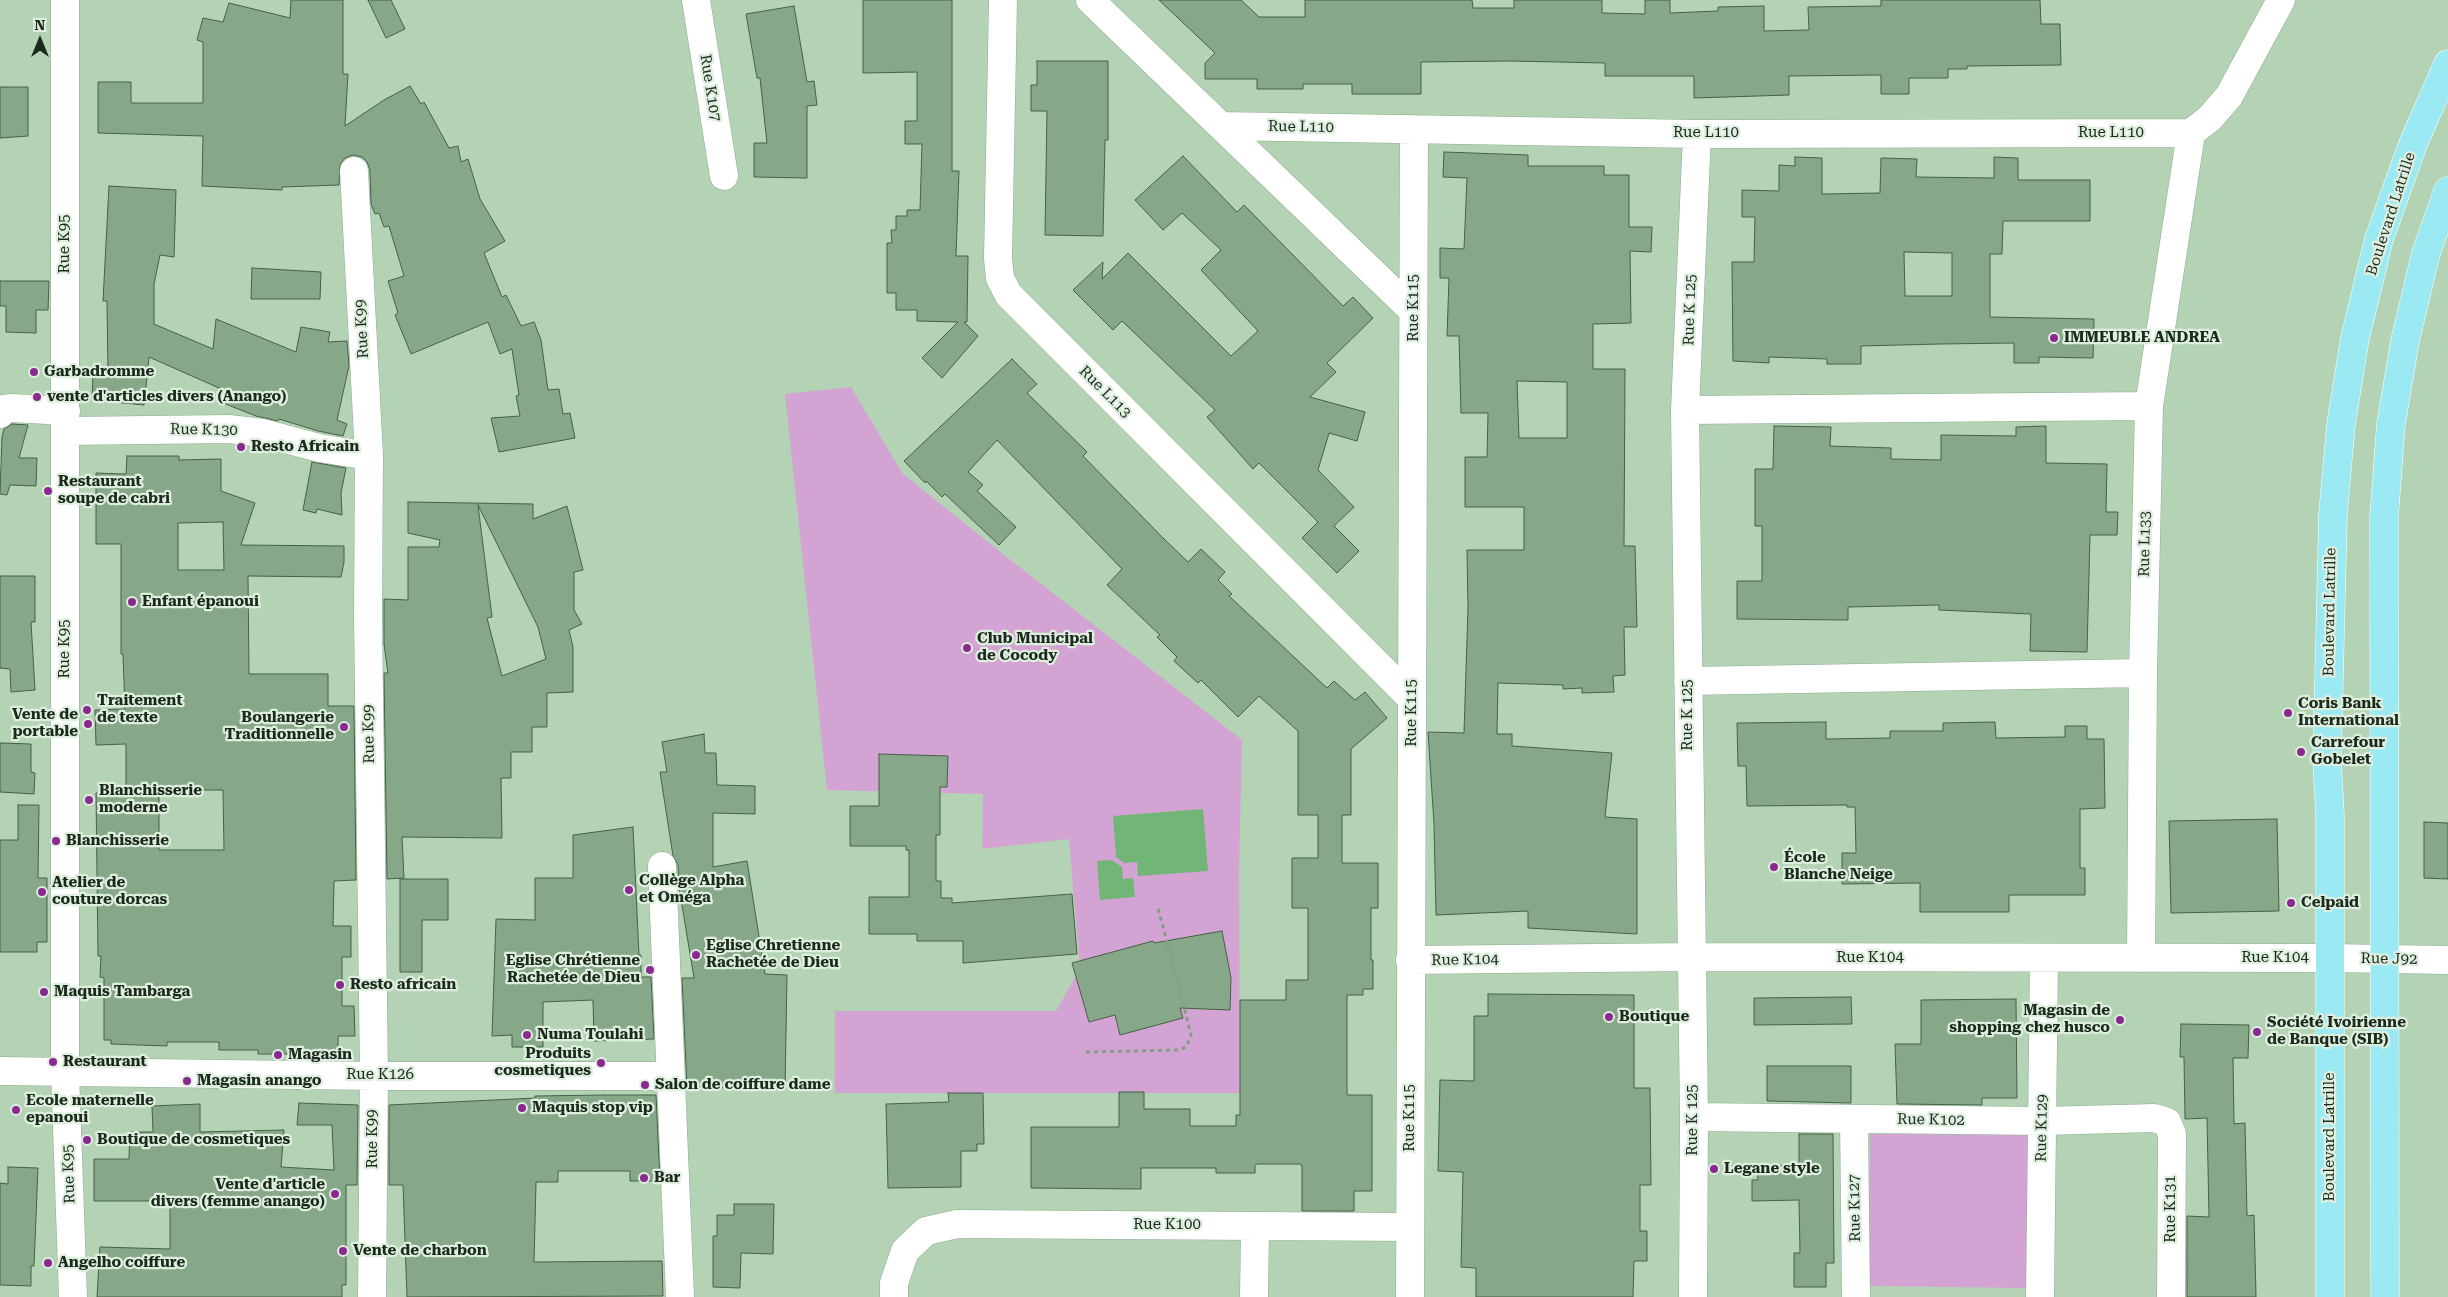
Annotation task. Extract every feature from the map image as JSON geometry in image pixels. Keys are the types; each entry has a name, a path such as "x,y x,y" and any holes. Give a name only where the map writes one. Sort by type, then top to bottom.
{"main road":[{"name":"Boulevard Latrille","path":"2330,1297 2330,815 2328,740 2333,514 2341,424 2355,338 2379,240 2413,144 2448,64"},
{"path":"2385,1297 2384,517 2391,424 2407,332 2426,253 2448,191"}],"street":[{"name":"Rue K95","path":"65,0 65,1072 72,1297"},
{"name":"Rue K107","path":"696,0 724,176"},
{"name":"Rue L113","path":"1003,0 998,258 1000,278 1008,294 1412,699"},
{"path":"1090,0 1414,311"},
{"path":"2190,133 2210,118 2229,96 2281,0"},
{"name":"Rue L110","path":"1221,126 1697,134 2190,133"},
{"name":"Rue K115","path":"1410,1297 1414,128"},
{"name":"Rue L133","path":"2141,958 2142,673 2148,406 2190,133"},
{"name":"Rue K 125","path":"1693,1297 1694,1117 1685,410 1697,134"},
{"name":"Rue K99","path":"354,171 369,456 368,616 374,1076 372,1297"},
{"path":"1685,410 2148,406"},
{"name":"Rue K130","path":"0,414 4,409 12,408 65,421 228,429 263,433 319,448 369,456"},
{"path":"1688,681 2142,673"},
{"path":"662,866 669,1076 680,1297"},
{"name":"Rue K104","path":"1410,960 1691,957 2329,958"},
{"name":"Rue J92","path":"2329,958 2448,960"},
{"name":"Rue K129","path":"2040,1297 2044,959"},
{"name":"Rue K126","path":"0,1072 374,1076 669,1076"},
{"name":"Rue K102","path":"1694,1117 2042,1121 2154,1118 2167,1122"},
{"name":"Rue K127","path":"1854,1119 1856,1297"},
{"name":"Rue K131","path":"2167,1122 2172,1134 2171,1297"},
{"name":"Rue K100","path":"894,1297 894,1283 904,1251 926,1231 957,1224 1410,1228"},
{"path":"1254,1297 1255,1226"}],"path":[{"path":"1086,1052 1179,1050 1186,1046 1191,1036 1158,908"}],"shaded area":[{"name":"Club Municipal de Cocody","path":"851,387 902,473 1242,740 1239,871 1240,1093 835,1093 835,1011 1056,1011 1080,969 1069,839 982,849 983,794 827,790 785,394"},
{"path":"1203,809 1208,871 1138,876 1137,862 1124,863 1116,857 1113,816"},
{"path":"1112,860 1122,867 1123,879 1133,878 1135,897 1100,900 1097,861"},
{"path":"1870,1134 2028,1135 2026,1288 1869,1286"}],"building":[{"path":"291,0 343,0 343,74 348,74 345,126 384,100 410,86 421,104 424,102 449,148 458,146 461,162 468,159 480,199 505,241 484,253 502,297 506,295 521,326 534,322 541,340 548,390 559,389 563,414 570,413 575,438 499,452 491,418 520,416 516,396 519,395 512,349 500,354 488,322 411,354 395,315 398,313 388,281 404,276 389,226 384,227 379,213 375,214 371,204 370,170 367,162 362,157 353,155 345,158 340,164 339,185 282,187 282,190 202,186 203,136 98,133 98,82 131,82 131,103 203,103 203,42 197,40 203,18 223,22 229,3 290,18"},
{"path":"368,0 391,0 405,29 386,38"},
{"path":"863,0 952,0 952,171 959,171 956,256 968,256 967,322 964,322 978,336 942,378 922,358 958,322 917,321 917,310 896,310 896,293 887,293 887,243 892,243 891,230 896,230 896,216 907,216 907,210 920,210 922,144 905,144 905,121 917,121 917,72 863,73"},
{"path":"1159,0 1241,0 1259,17 1305,17 1305,0 1472,0 1473,8 1514,8 1514,0 1602,0 1602,13 1645,14 1645,0 1670,0 1670,13 1718,11 1718,7 1764,6 1764,31 1809,30 1808,7 1881,6 1881,0 2040,0 2041,24 2060,24 2061,65 1967,66 1967,69 1948,69 1948,78 1909,78 1909,94 1881,94 1881,75 1789,76 1789,95 1694,98 1694,76 1605,76 1605,63 1510,61 1421,62 1421,94 1352,94 1352,84 1303,84 1303,89 1257,89 1257,79 1205,79 1205,63 1215,53"},
{"path":"794,6 807,82 814,81 817,105 807,106 807,178 754,177 754,143 767,143 760,78 757,78 746,14"},
{"path":"1037,61 1108,61 1108,140 1105,140 1103,236 1045,235 1047,111 1031,111 1031,85 1037,85"},
{"path":"0,87 28,87 28,136 0,138"},
{"path":"1444,152 1528,155 1528,166 1604,166 1604,175 1629,175 1629,227 1652,227 1651,252 1630,251 1631,323 1593,324 1593,369 1625,369 1624,546 1635,546 1637,627 1624,627 1625,675 1613,676 1614,692 1582,693 1582,688 1563,689 1563,685 1498,683 1497,734 1512,734 1512,746 1612,753 1605,817 1637,819 1637,934 1528,928 1528,911 1436,915 1434,824 1428,732 1464,733 1468,608 1467,550 1524,550 1524,507 1465,507 1465,457 1487,457 1488,413 1461,413 1459,336 1447,336 1449,278 1440,278 1440,248 1464,249 1467,178 1443,177","holes":["1517,381 1567,382 1567,438 1519,438"]},
{"path":"1183,156 1237,212 1244,205 1343,306 1353,297 1373,318 1327,363 1336,372 1310,397 1365,412 1357,441 1329,433 1318,470 1354,507 1334,526 1359,551 1337,573 1302,538 1318,522 1259,463 1253,469 1207,417 1215,410 1122,321 1113,330 1073,290 1103,262 1102,279 1128,253 1231,356 1258,331 1201,270 1221,250 1182,213 1163,230 1135,200"},
{"path":"1795,157 1822,158 1822,194 1880,193 1881,158 1917,159 1916,177 1994,178 1994,157 2018,158 2018,180 2090,180 2090,221 2003,221 2002,254 1990,254 1990,317 2094,319 2093,358 2039,357 2039,363 2014,363 2014,343 1861,346 1861,364 1827,364 1827,359 1769,357 1769,363 1733,361 1732,262 1754,262 1755,217 1742,217 1742,190 1779,191 1779,165 1795,166","holes":["1904,252 1952,253 1952,296 1905,296"]},
{"path":"109,186 176,190 174,257 160,255 154,284 154,324 213,349 216,319 296,352 301,327 330,332 328,342 347,341 349,366 337,420 347,424 343,436 318,431 279,419 278,421 256,416 223,403 228,392 149,357 144,405 92,400 93,375 108,375 107,301 103,301"},
{"path":"252,268 321,272 320,299 251,299"},
{"path":"0,281 49,281 48,310 36,310 36,333 6,332 6,306 0,306"},
{"path":"1012,359 1037,384 1027,393 1087,452 1083,456 1188,562 1201,549 1225,572 1218,580 1232,594 1229,596 1327,688 1334,681 1355,700 1365,692 1387,718 1351,749 1351,815 1342,815 1342,863 1378,863 1378,908 1371,908 1373,989 1363,989 1363,995 1347,995 1347,1095 1372,1095 1372,1191 1354,1191 1354,1211 1302,1211 1302,1166 1300,1164 1257,1164 1255,1166 1255,1173 1216,1173 1216,1168 1141,1168 1141,1189 1031,1188 1031,1127 1119,1127 1119,1092 1144,1092 1144,1109 1190,1109 1190,1126 1236,1126 1236,1115 1240,1115 1240,1000 1286,1000 1286,980 1308,980 1308,908 1292,908 1292,858 1318,858 1318,815 1298,815 1298,731 1259,696 1238,717 1201,680 1198,683 1174,661 1177,657 1157,637 1160,635 1107,585 1122,569 997,440 968,472 983,485 977,491 1016,527 999,545 945,494 942,497 926,481 925,483 904,461"},
{"path":"12,424 28,425 19,458 37,458 36,486 10,485 7,495 0,494 2,437 4,429"},
{"path":"1774,426 1831,427 1830,446 1891,448 1891,459 1941,460 1941,435 2016,436 2016,427 2046,426 2046,463 2107,464 2106,512 2118,512 2117,535 2090,535 2087,652 2030,651 2031,614 1939,610 1939,605 1848,607 1848,620 1737,619 1737,581 1762,581 1762,526 1755,526 1755,469 1773,469"},
{"path":"127,456 179,456 179,460 221,459 221,491 255,503 241,545 344,546 344,562 341,577 248,576 249,674 328,674 328,706 354,706 356,880 334,881 333,926 351,926 351,957 342,957 342,1006 354,1006 355,1036 338,1036 338,1054 258,1054 258,1050 219,1050 219,1042 167,1042 167,1046 111,1044 111,1040 104,1040 104,978 100,977 101,956 98,956 96,793 126,793 126,744 96,745 95,710 125,709 123,654 121,654 121,544 96,544 96,473 126,474","holes":["223,522 224,570 178,570 178,523","159,790 223,790 224,850 159,850"]},
{"path":"312,462 346,468 341,493 342,515 317,509 316,513 303,510"},
{"path":"408,502 533,504 533,519 567,506 583,570 574,572 574,610 582,624 569,630 573,647 573,692 547,693 547,727 532,727 532,752 511,752 511,778 501,778 502,838 402,837 404,878 387,879 384,673 388,673 384,644 384,599 408,600 408,547 439,547 440,540 408,533","holes":["478,505 538,627 546,659 502,676 487,618 492,617"]},
{"path":"0,576 35,576 35,622 31,622 35,690 11,692 10,669 0,668"},
{"path":"1826,722 1826,739 1890,738 1890,731 1943,731 1943,723 1995,722 1996,738 2065,737 2065,726 2087,726 2087,739 2104,739 2105,808 2080,809 2080,868 2085,868 2085,895 2009,895 2009,912 1920,912 1920,883 1842,884 1842,853 1856,853 1855,807 1847,807 1847,805 1747,806 1746,766 1738,766 1737,723"},
{"path":"704,734 705,753 716,753 717,785 755,786 755,814 713,813 713,867 747,861 765,974 787,975 785,1089 687,1087 682,978 694,978 679,887 678,865 673,856 660,772 667,772 662,742"},
{"path":"0,743 31,744 31,772 35,773 34,794 0,792"},
{"path":"879,754 948,756 947,787 940,787 940,835 936,835 936,881 941,881 941,898 952,898 952,903 1072,894 1077,954 963,963 963,941 917,941 917,934 869,934 869,897 909,897 909,850 906,850 906,846 850,846 850,806 879,806"},
{"path":"18,805 39,805 38,878 47,878 47,942 37,942 37,952 0,952 0,840 18,840"},
{"path":"2277,819 2279,911 2171,913 2169,821"},
{"path":"2424,822 2448,823 2448,879 2424,878"},
{"path":"633,827 641,977 651,977 654,1039 594,1041 593,1000 543,1002 543,1047 512,1047 512,1035 492,1036 496,919 535,920 535,878 573,878 573,835"},
{"path":"400,879 448,879 448,920 422,920 422,972 400,972"},
{"path":"1222,931 1231,978 1230,1010 1180,1008 1183,1018 1120,1035 1115,1015 1089,1022 1072,963 1153,941 1154,943"},
{"path":"1488,994 1634,995 1634,1088 1650,1088 1651,1185 1640,1185 1640,1231 1647,1231 1647,1261 1634,1261 1633,1297 1476,1297 1476,1268 1461,1267 1463,1172 1438,1171 1440,1080 1474,1081 1474,1016 1488,1016"},
{"path":"1851,997 1852,1024 1754,1025 1754,998"},
{"path":"2016,999 2017,1098 1982,1098 1982,1105 1897,1104 1895,1044 1921,1044 1921,1000"},
{"path":"2181,1024 2249,1025 2248,1058 2233,1058 2234,1124 2245,1123 2247,1216 2254,1215 2256,1297 2187,1297 2187,1216 2209,1217 2207,1118 2185,1119 2184,1057 2180,1057"},
{"path":"1767,1066 1851,1066 1851,1103 1767,1101"},
{"path":"948,1093 983,1093 984,1144 977,1144 977,1151 961,1151 961,1187 888,1188 886,1104 949,1102"},
{"path":"656,1095 660,1181 630,1181 630,1171 558,1171 558,1182 536,1182 534,1262 662,1261 663,1296 407,1297 403,1185 389,1185 389,1105 535,1098 535,1096"},
{"path":"299,1103 358,1105 357,1185 346,1185 346,1285 342,1285 342,1297 97,1297 100,1247 170,1249 170,1201 94,1201 94,1159 129,1159 130,1132 153,1132 152,1106 200,1104 200,1132 284,1130 281,1167 334,1170 332,1125 297,1125"},
{"path":"1799,1134 1833,1134 1834,1263 1826,1263 1826,1287 1794,1287 1794,1253 1800,1253 1799,1200 1752,1201 1752,1180 1758,1180 1757,1166 1799,1165"},
{"path":"8,1167 38,1168 34,1266 31,1266 31,1286 0,1285 0,1183 8,1184"},
{"path":"734,1204 774,1204 773,1254 741,1253 740,1288 713,1287 713,1236 717,1236 717,1215 734,1215"}],"place":[{"name":"IMMEUBLE ANDREA","path":"2054,338"},
{"name":"Garbadromme","path":"34,372"},
{"name":"vente d'articles divers (Anango)","path":"37,397"},
{"name":"Resto Africain","path":"241,447"},
{"name":"Restaurant soupe de cabri","path":"48,491"},
{"name":"Enfant épanoui","path":"132,602"},
{"name":"Club Municipal de Cocody","path":"967,648"},
{"name":"Traitement de texte","path":"87,710"},
{"name":"Coris Bank International","path":"2288,713"},
{"name":"Vente de portable","path":"88,724"},
{"name":"Boulangerie Traditionnelle","path":"344,727"},
{"name":"Carrefour Gobelet","path":"2301,752"},
{"name":"Blanchisserie moderne","path":"89,800"},
{"name":"Blanchisserie","path":"56,841"},
{"name":"École Blanche Neige","path":"1774,867"},
{"name":"Collège Alpha et Oméga","path":"629,890"},
{"name":"Atelier de couture dorcas","path":"42,892"},
{"name":"Celpaid","path":"2291,903"},
{"name":"Eglise Chretienne Rachetée de Dieu","path":"696,955"},
{"name":"Eglise Chrétienne Rachetée de Dieu","path":"650,970"},
{"name":"Resto africain","path":"340,985"},
{"name":"Maquis Tambarga","path":"44,992"},
{"name":"Boutique","path":"1609,1017"},
{"name":"Magasin de shopping chez husco","path":"2120,1020"},
{"name":"Société Ivoirienne de Banque (SIB)","path":"2257,1032"},
{"name":"Numa Toulahi","path":"527,1035"},
{"name":"Magasin","path":"278,1055"},
{"name":"Restaurant","path":"53,1062"},
{"name":"Produits cosmetiques","path":"601,1063"},
{"name":"Magasin anango","path":"187,1081"},
{"name":"Salon de coiffure dame","path":"645,1085"},
{"name":"Maquis stop vip","path":"522,1108"},
{"name":"Ecole maternelle epanoui","path":"16,1110"},
{"name":"Boutique de cosmetiques","path":"87,1140"},
{"name":"Legane style","path":"1714,1169"},
{"name":"Bar","path":"644,1178"},
{"name":"Vente d'article divers (femme anango)","path":"335,1194"},
{"name":"Vente de charbon","path":"343,1251"},
{"name":"Angelho coiffure","path":"48,1263"}]}
